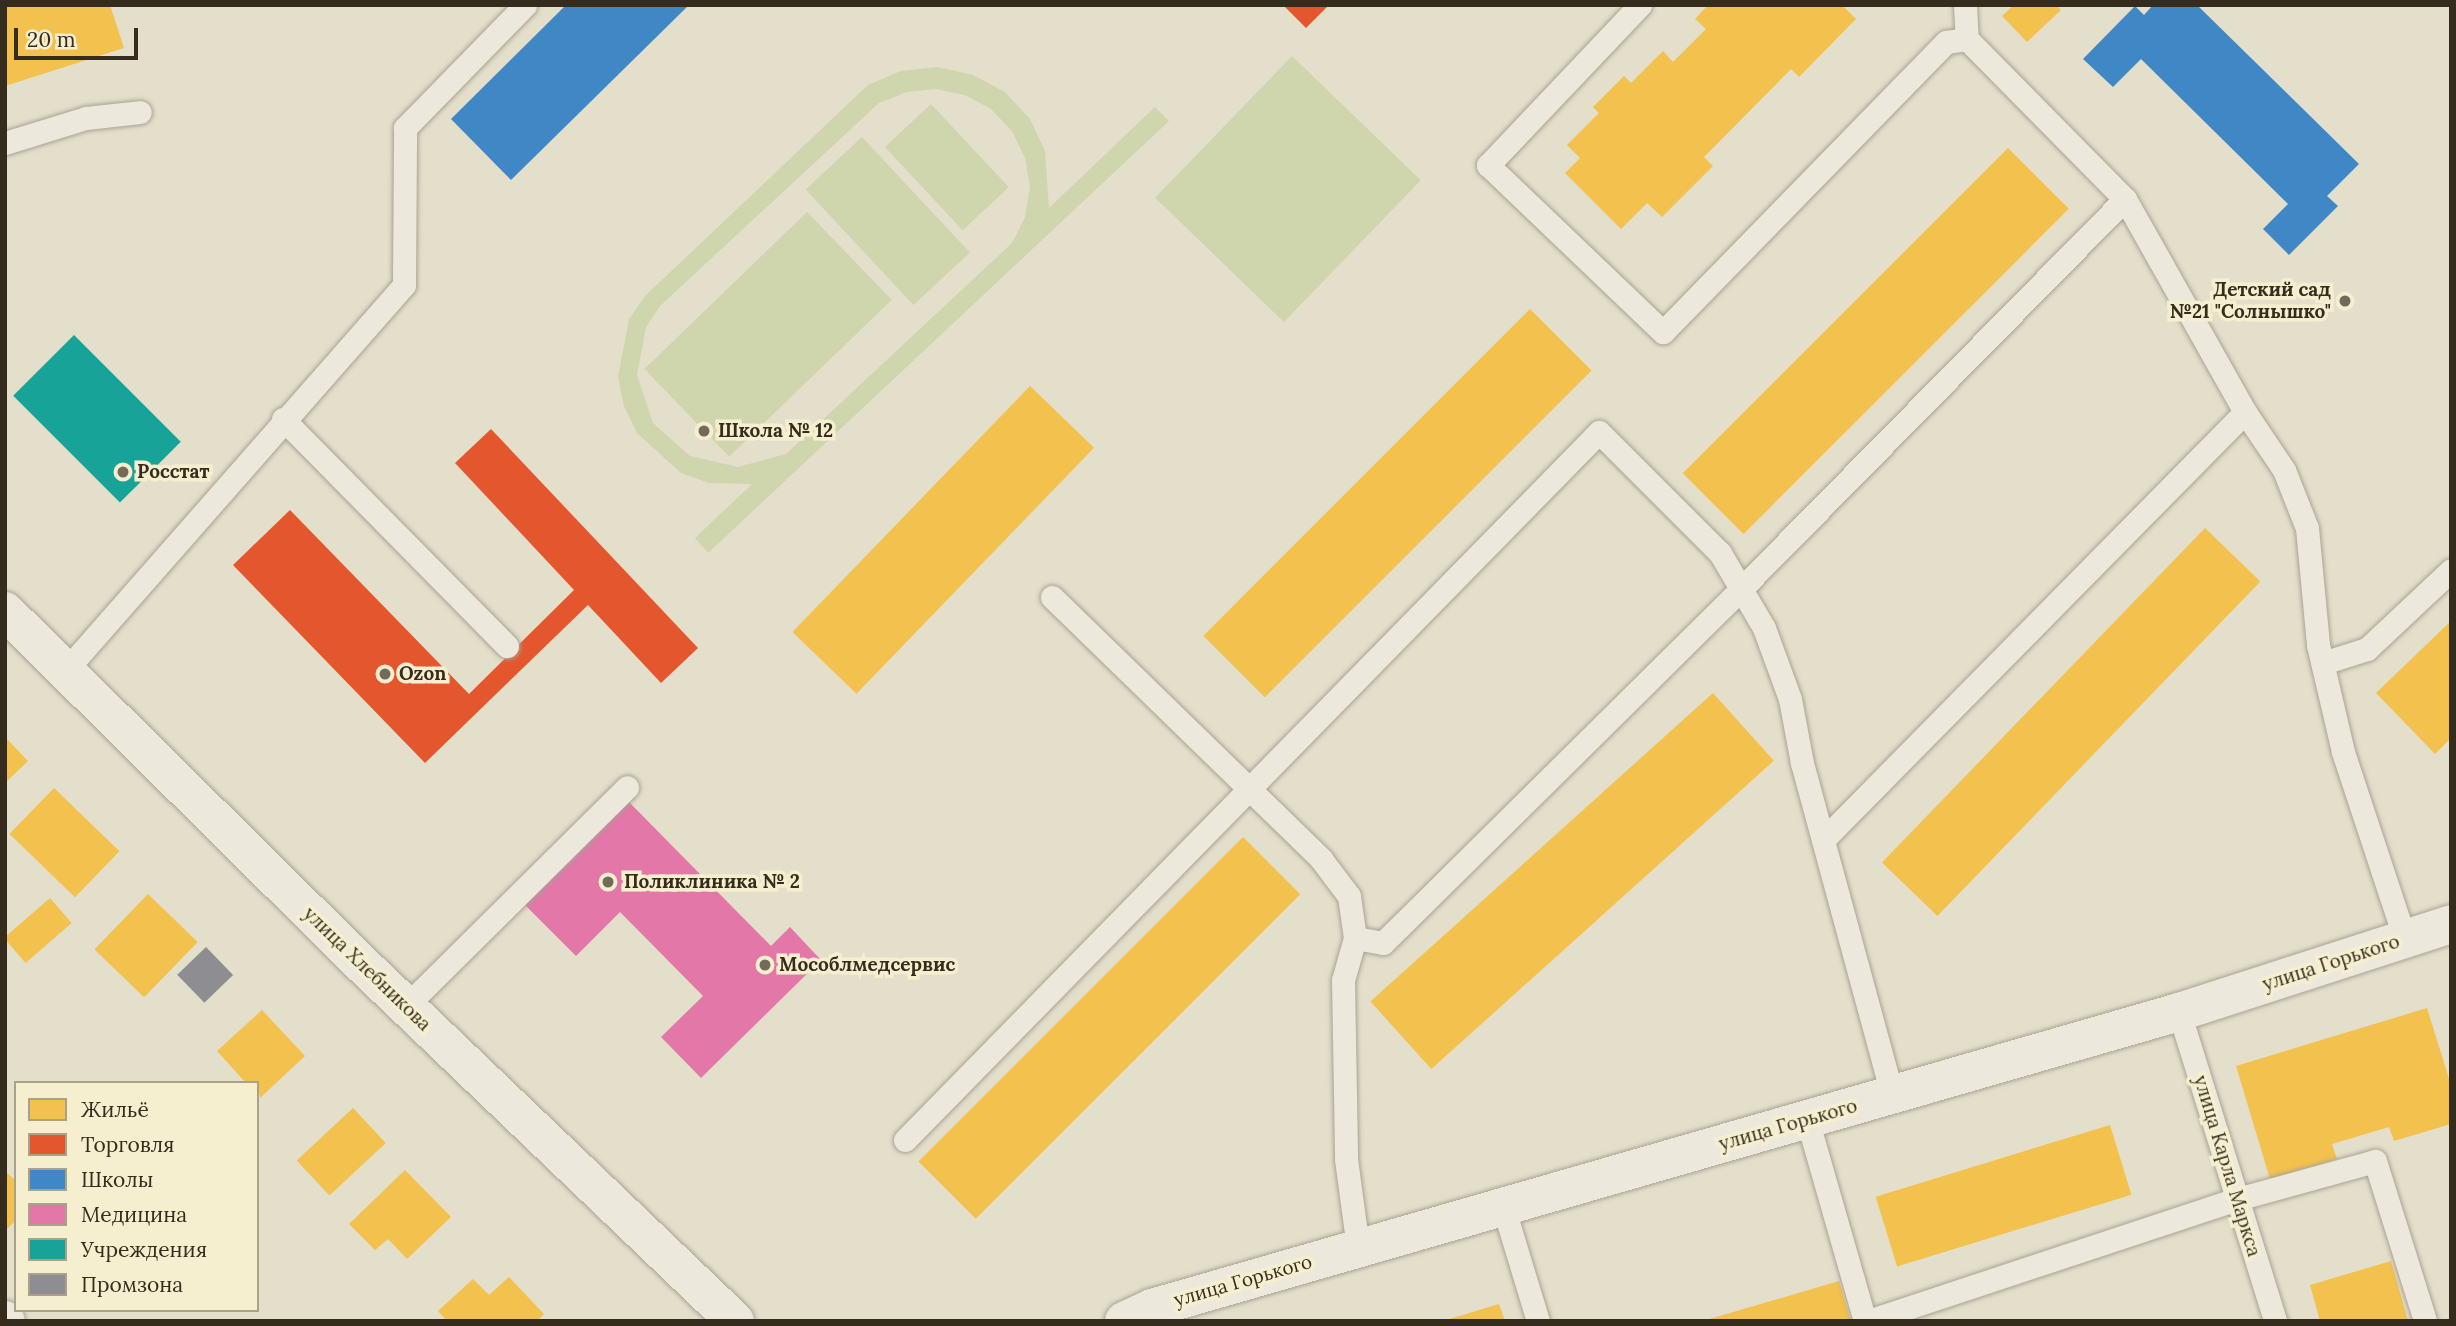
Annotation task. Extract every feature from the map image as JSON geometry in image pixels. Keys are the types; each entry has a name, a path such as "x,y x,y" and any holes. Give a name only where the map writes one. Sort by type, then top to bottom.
{"street":[{"name":"улица Хлебникова","path":"5,611 406,1006 735,1321"},
{"name":"улица Горького","path":"1144,1316 1358,1248 2179,1012 2451,924"}],"lane":[{"path":"66,670 283,419 404,285 405,128 525,5"},
{"path":"1640,5 1488,165 1663,332 1946,42 1967,39"},
{"path":"1965,6 1967,39 2124,199 2245,412 2284,470 2306,528 2323,663 2343,752 2405,939"},
{"path":"5,143 86,118 140,112"},
{"path":"1355,938 1383,943 1741,589 2124,199"},
{"path":"1823,840 2245,412"},
{"path":"283,419 507,646"},
{"path":"905,1140 1599,432 1720,552 1764,628 1790,699 1823,840 1892,1094"},
{"path":"2323,663 2367,649 2451,570"},
{"path":"1052,597 1321,859 1349,896 1355,938 1342,980 1346,1159 1358,1248"},
{"path":"406,1006 626,787"},
{"name":"улица Карла Маркса","path":"2179,1012 2275,1321"},
{"path":"1807,1119 1866,1321 2237,1199 2375,1161 2425,1321"},
{"path":"1503,1206 1538,1321"}],"green space":[{"path":"1292,56 1421,180 1284,322 1155,198"},
{"path":"937,67 973,75 1005,92 1030,119 1045,151 1049,208 1155,107 1169,121 708,553 695,538 752,484 709,483 681,473 637,433 624,406 618,377 629,319 645,296 868,85 901,71","holes":["936,89 965,95 991,109 1012,131 1025,158 1030,187 1025,217 1012,243 786,454 738,467 690,456 653,423 637,375 646,327 660,306 879,103 907,92"]},
{"path":"931,104 1009,187 963,230 885,147"},
{"path":"862,137 970,253 913,305 806,190"},
{"path":"807,212 892,300 729,457 644,369"}],"building: Жильё":[{"path":"5,5 110,5 124,48 5,86"},
{"path":"1708,5 1842,5 1856,19 1799,77 1791,69 1704,157 1713,166 1662,217 1647,203 1621,229 1565,173 1580,158 1567,145 1599,113 1593,107 1624,76 1631,83 1663,51 1673,62 1706,29 1695,19"},
{"path":"2014,5 2056,5 2061,10 2027,42 2002,16"},
{"path":"2008,148 2069,209 1744,534 1683,473"},
{"path":"1530,309 1592,371 1265,697 1203,636"},
{"path":"1030,386 1094,448 856,694 792,632"},
{"path":"2205,528 2260,581 1937,916 1882,862"},
{"path":"2451,621 2451,738 2435,754 2376,693"},
{"path":"1713,693 1774,761 1431,1069 1370,1001"},
{"path":"5,737 28,761 5,783"},
{"path":"54,788 119,851 75,897 10,834"},
{"path":"1243,837 1300,894 976,1219 918,1162"},
{"path":"148,894 198,942 144,997 95,949"},
{"path":"50,898 72,923 26,963 5,937"},
{"path":"2427,1008 2451,1085 2451,1124 2394,1141 2389,1127 2332,1144 2337,1159 2270,1179 2236,1066"},
{"path":"262,1010 305,1056 260,1098 259,1081 244,1081 217,1051"},
{"path":"353,1108 386,1143 329,1196 297,1161"},
{"path":"2110,1125 2131,1195 1897,1266 1876,1197"},
{"path":"405,1170 451,1217 407,1259 388,1239 375,1250 349,1224"},
{"path":"5,1171 14,1179 14,1222 5,1231"},
{"path":"2391,1261 2408,1321 2320,1321 2310,1285"},
{"path":"509,1277 544,1314 537,1321 447,1321 438,1311 473,1279 489,1295"},
{"path":"1839,1281 1851,1321 1706,1321 1706,1320"},
{"path":"1499,1304 1505,1321 1446,1321 1446,1320"}],"building: Торговля":[{"path":"1283,5 1329,5 1306,28"},
{"path":"491,429 698,648 661,683 588,605 425,763 233,565 290,510 469,694 574,590 455,463"}],"building: Школы":[{"path":"566,5 689,5 511,180 451,119"},
{"path":"2153,5 2197,5 2359,164 2327,196 2338,206 2289,255 2263,229 2288,204 2141,59 2113,87 2083,59 2135,6 2144,15"}],"building: Медицина":[{"path":"628,801 771,946 790,927 821,960 701,1078 661,1037 703,996 620,912 576,956 524,904"}],"building: Учреждения":[{"path":"74,335 181,442 120,503 13,396"}],"building: Промзона":[{"path":"206,947 233,975 204,1003 177,975"}],"place":[{"name":"Детский сад №21 \"Солнышко\"","path":"2345,301"},
{"name":"Школа № 12","path":"704,431"},
{"name":"Росстат","path":"123,472"},
{"name":"Ozon","path":"385,674"},
{"name":"Поликлиника № 2","path":"608,882"},
{"name":"Мособлмедсервис","path":"765,965"}]}
